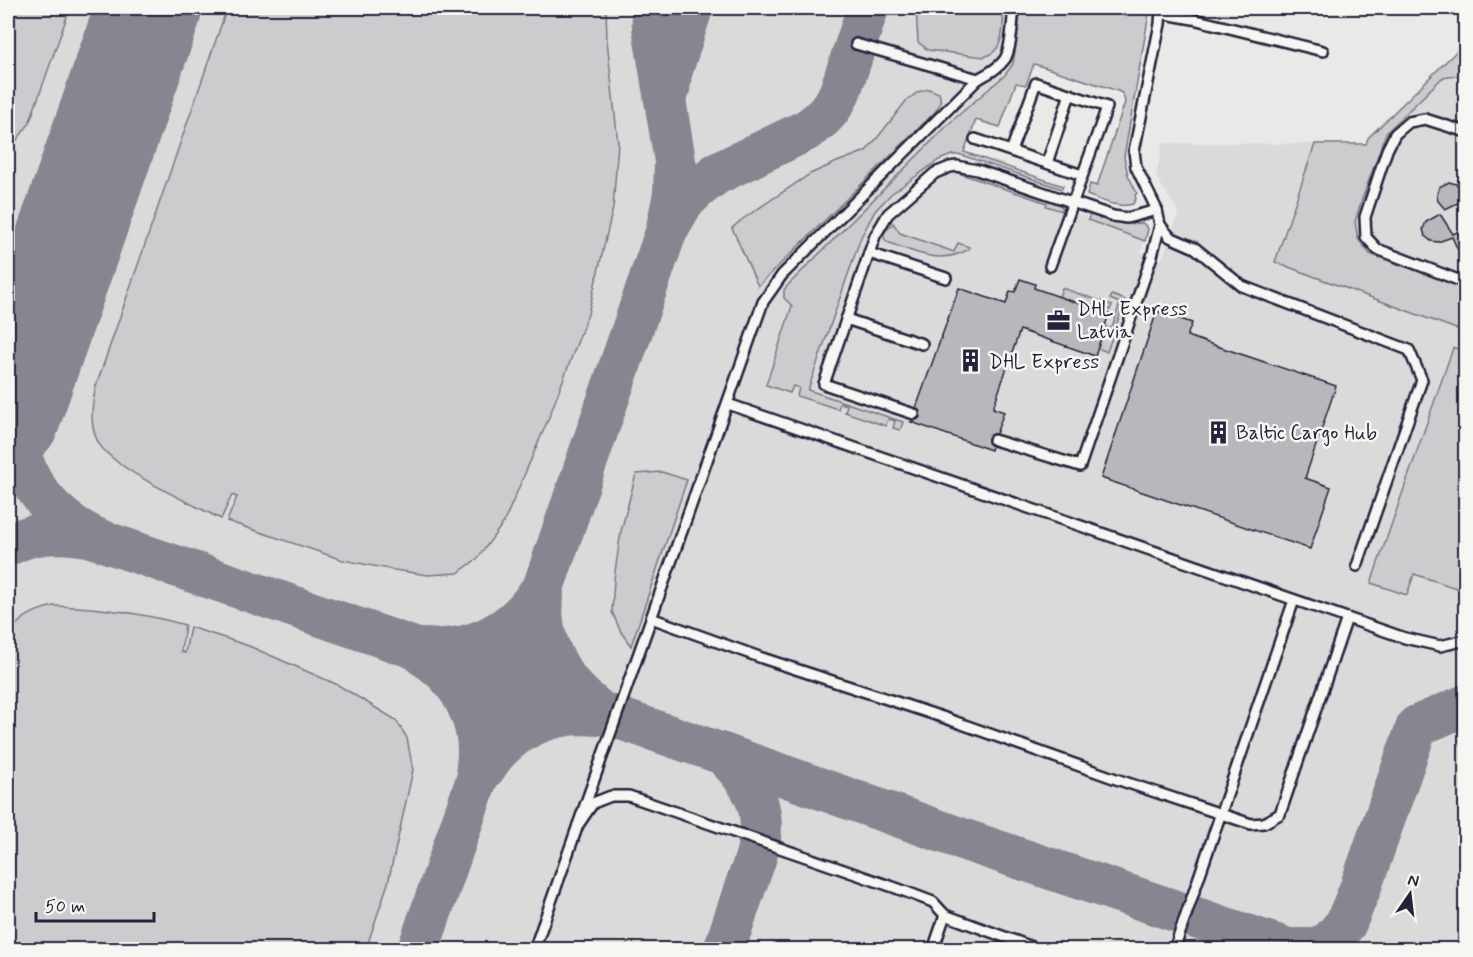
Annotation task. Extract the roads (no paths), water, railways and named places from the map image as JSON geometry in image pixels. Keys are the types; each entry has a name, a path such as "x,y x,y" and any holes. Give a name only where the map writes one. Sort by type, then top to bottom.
{"lane":[{"path":"534,950 763,302 782,275 978,79 995,69 1005,58 1010,45 1014,8"},
{"path":"994,440 1080,466 1152,255 1160,225 1157,210 1136,167 1134,151 1161,10 1323,51"},
{"path":"856,44 978,79"},
{"path":"1011,151 1036,82 1107,106 1050,266"},
{"path":"1047,163 1070,94"},
{"path":"1466,132 1425,118 1409,122 1395,134 1387,150 1365,217 1366,237 1377,249 1466,283"},
{"path":"975,139 1082,175"},
{"path":"914,414 824,384 875,236 888,214 935,173 957,166 977,170 1113,216 1128,218 1157,210"},
{"path":"1160,225 1170,237 1195,248 1242,286 1409,350 1422,380 1357,566"},
{"path":"869,253 946,278"},
{"path":"846,319 922,344"},
{"path":"728,404 1405,638 1440,646 1466,640"},
{"path":"1174,950 1294,600"},
{"path":"651,618 1251,824 1264,824 1280,814 1347,618"},
{"path":"578,825 594,804 611,796 629,795 933,902 945,915 1040,950"},
{"path":"933,950 945,915"}],"place":[{"name":"DHL Express Latvia","path":"1059,320"},
{"name":"DHL Express","path":"971,361"},
{"name":"Baltic Cargo Hub","path":"1218,432"}]}
